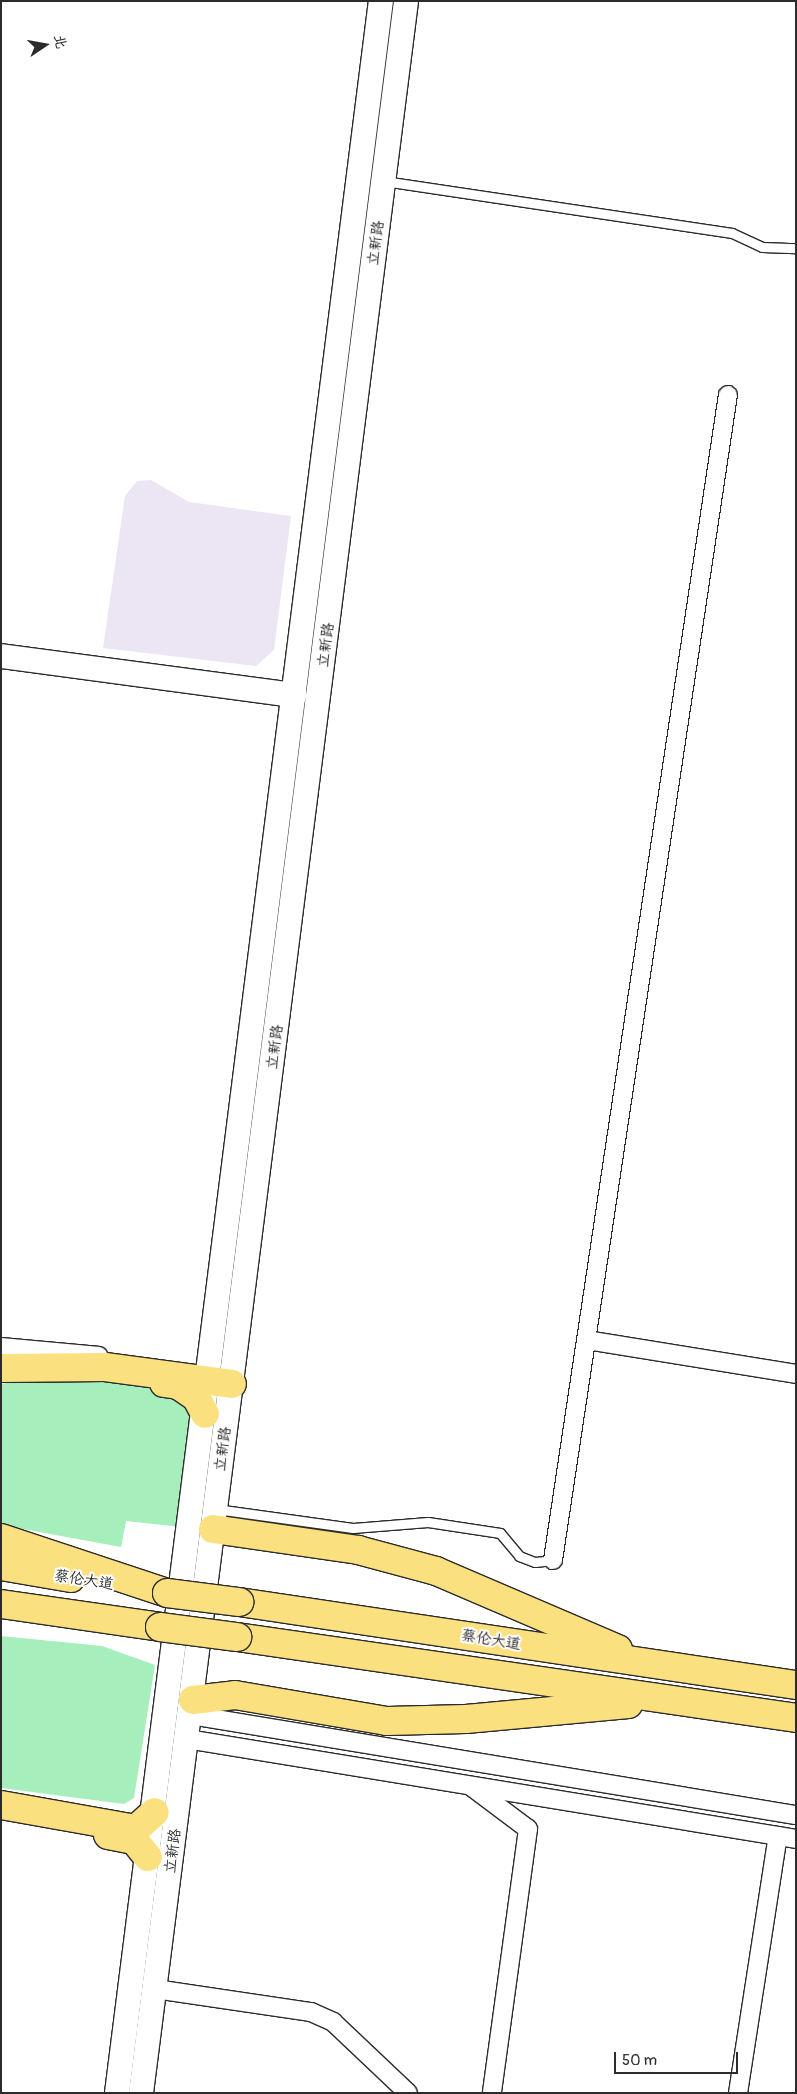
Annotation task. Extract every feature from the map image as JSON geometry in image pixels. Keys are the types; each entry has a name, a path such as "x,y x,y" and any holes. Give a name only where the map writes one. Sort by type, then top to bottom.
{"highway":[{"path":"1,1368 105,1367 218,1377"},
{"path":"1,1376 27,1372 100,1373 178,1385 196,1397 205,1414"},
{"path":"215,1519 358,1550 436,1571 654,1664"},
{"path":"1,1538 167,1593"},
{"name":"蔡伦大道","path":"1,1566 167,1593 239,1602 796,1685"},
{"path":"1,1604 796,1718"},
{"path":"1,1618 160,1627"},
{"path":"192,1707 236,1695 388,1721 466,1719 673,1700"},
{"path":"1,1805 136,1829 155,1812"},
{"path":"1,1813 134,1840 148,1857"}],"main road":[{"name":"立新路","path":"141,2093 215,1519 218,1377 294,695 381,1"},
{"name":"立新路","path":"118,2093 205,1414 218,1377 384,181 406,1"},
{"path":"1,656 294,695"}],"street":[{"path":"552,1560 587,1340 728,395"},
{"path":"587,1340 796,1374"},
{"path":"1,1347 218,1377"},
{"path":"192,1707 796,1815"},
{"path":"187,1740 796,1839"},
{"path":"470,1786 528,1829 492,2093"},
{"path":"738,2093 778,1836"},
{"path":"155,1989 311,2012 333,2022 408,2093"}],"lane":[{"path":"384,181 732,233 762,247 796,248"},
{"path":"215,1519 353,1528 428,1522 500,1533 519,1556 535,1562 552,1560"}],"shaded area":[{"path":"151,480 189,502 291,516 274,650 256,666 103,648 125,496 137,481"}],"green space":[{"path":"39,1377 143,1385 183,1397 196,1411 181,1527 126,1521 121,1547 1,1525 1,1384"},
{"path":"1,1636 102,1646 155,1665 134,1798 124,1804 1,1788"}]}
